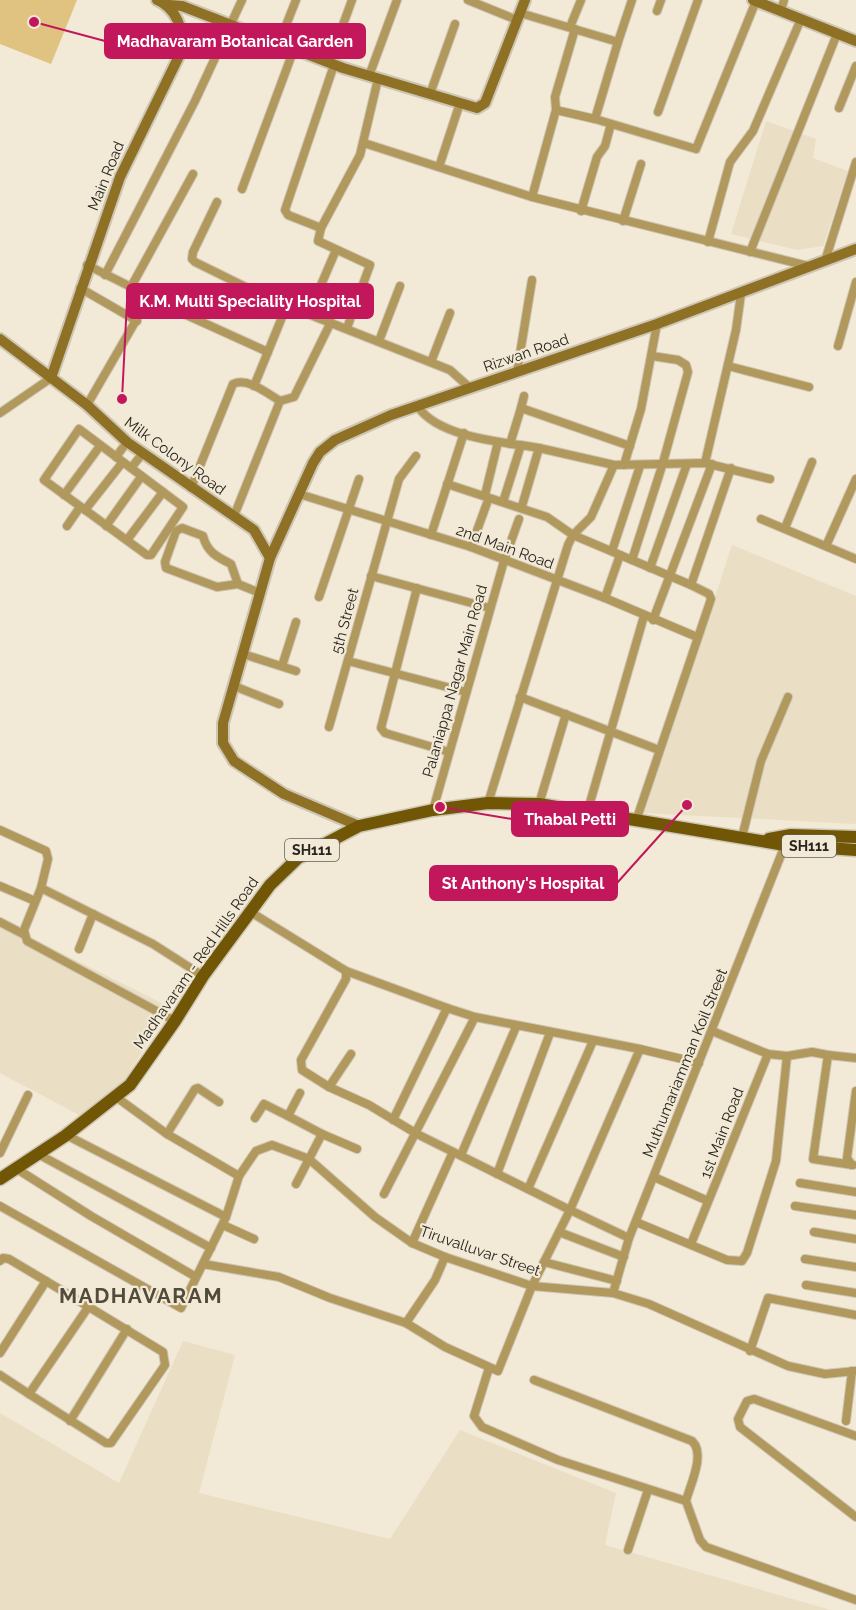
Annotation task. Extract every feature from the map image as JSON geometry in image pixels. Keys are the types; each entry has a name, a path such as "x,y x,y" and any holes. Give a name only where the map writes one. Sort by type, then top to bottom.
{"main road":[{"name":"Madhavaram - Red Hills Road","path":"6,1173 66,1135 130,1085 176,1021 203,976 249,911 286,866 323,843 359,825 433,810 488,803 539,804 785,845 856,850"},
{"name":"Madhavaram - Red Hills Road","path":"762,840 791,835 856,837"}],"street":[{"path":"157,0 169,5 183,3 331,64 482,108 525,0"},
{"path":"105,275 232,25 242,0"},
{"path":"279,44 296,0"},
{"path":"321,228 285,212 352,0"},
{"path":"347,328 370,267 369,263 317,241 321,228 348,182 364,143 373,77 397,0"},
{"path":"468,0 519,17 572,28 618,42"},
{"path":"532,197 556,110 555,97 581,0"},
{"path":"595,119 632,0"},
{"path":"657,11 661,0"},
{"path":"658,112 698,0"},
{"path":"556,110 696,149 754,1 782,6 801,19 856,41"},
{"name":"Main Road","path":"51,378 87,265 120,177 182,50 181,30 169,5"},
{"path":"708,242 730,162 753,131 801,19"},
{"path":"430,94 455,24"},
{"path":"750,252 837,34"},
{"path":"242,189 294,49"},
{"path":"839,108 856,66"},
{"path":"439,167 460,103"},
{"path":"580,211 597,157 605,146 611,124"},
{"path":"364,143 580,211 813,267"},
{"path":"825,261 856,162"},
{"path":"623,221 641,164"},
{"path":"87,265 131,287 193,174"},
{"path":"218,202 193,252 193,261 287,305 450,370 471,387"},
{"name":"Rizwan Road","path":"359,825 284,794 228,755 222,730 270,558 320,452 350,431 741,294 856,249"},
{"path":"309,313 336,250"},
{"path":"516,372 532,280"},
{"path":"838,346 856,282"},
{"path":"379,341 400,286"},
{"path":"80,288 137,321"},
{"path":"653,620 709,464 741,294"},
{"path":"87,405 151,298 268,352"},
{"path":"254,386 287,305"},
{"path":"431,362 450,314"},
{"path":"191,488 233,384 240,382 254,386 280,401 294,397 331,322"},
{"path":"624,465 652,356 657,324"},
{"name":"Milk Colony Road","path":"0,339 87,405 127,442 254,530 270,558"},
{"path":"632,560 662,466 688,367 678,360 652,356"},
{"path":"728,366 810,387"},
{"path":"0,413 51,378"},
{"path":"510,444 524,396"},
{"path":"234,516 280,401"},
{"path":"418,407 434,423 498,442 539,448 614,465 709,464 770,479"},
{"path":"520,408 630,446"},
{"path":"79,429 100,446 183,507 151,555 147,555 44,480 79,429"},
{"path":"431,535 464,433"},
{"path":"67,526 119,460 127,442"},
{"path":"471,547 486,499 498,442"},
{"path":"503,502 521,445"},
{"path":"64,495 100,446"},
{"path":"522,506 539,448"},
{"path":"131,468 143,453"},
{"name":"5th Street","path":"329,727 400,475 416,456"},
{"path":"785,528 812,462"},
{"path":"650,568 687,464"},
{"path":"488,803 573,535 591,516 614,465"},
{"path":"605,598 640,466"},
{"path":"691,585 731,468"},
{"path":"106,526 141,477"},
{"path":"319,597 359,479"},
{"path":"826,546 856,479"},
{"path":"447,484 486,499 522,506 551,519 573,535 691,585 711,597 636,821"},
{"path":"127,540 163,492"},
{"name":"2nd Main Road","path":"299,494 348,507 471,547 605,598 697,638"},
{"name":"Palaniappa Nagar Main Road","path":"433,810 490,608 519,519"},
{"path":"761,519 856,560"},
{"path":"238,584 231,564 214,555 206,547 203,536 182,528 176,531 165,562 166,567 217,587 238,584 260,593"},
{"path":"371,576 490,608"},
{"path":"417,588 381,728 384,733 449,752"},
{"path":"588,813 644,616"},
{"path":"282,666 296,622"},
{"path":"243,654 296,671"},
{"path":"348,661 466,693"},
{"path":"234,686 279,704"},
{"path":"520,697 658,750"},
{"path":"742,837 761,761 788,697"},
{"path":"539,804 566,714"},
{"path":"0,830 46,851 48,859 41,888 23,934"},
{"name":"Muthumariamman Koil Street","path":"613,1293 629,1239 785,845"},
{"path":"0,886 35,901"},
{"path":"41,888 173,956 203,976"},
{"path":"249,911 346,971 447,1008 516,1027 640,1049 699,1063"},
{"path":"79,949 93,914"},
{"path":"0,922 23,934 32,943 176,1021"},
{"path":"346,971 346,979 301,1060 300,1066 304,1073 369,1105 417,1134 629,1239"},
{"path":"393,1120 447,1008"},
{"path":"384,1194 417,1134 475,1017"},
{"path":"412,1243 457,1154 516,1027"},
{"path":"712,1031 768,1054 787,1056 812,1052 856,1058"},
{"path":"497,1174 550,1033"},
{"path":"528,1190 593,1041"},
{"path":"203,1264 279,1278 330,1298 406,1323 498,1371 532,1286 570,1210 640,1049"},
{"path":"329,1087 351,1054"},
{"name":"1st Main Road","path":"654,1177 708,1201 711,1198 768,1054"},
{"path":"828,1055 813,1160 854,1166"},
{"path":"636,1222 734,1261 741,1261 747,1253 776,1161 787,1056"},
{"path":"167,1134 195,1089 198,1088 219,1102"},
{"path":"854,1166 847,1158 856,1091"},
{"path":"288,1116 300,1093"},
{"path":"0,1153 28,1095"},
{"path":"0,1206 181,1308 225,1221 239,1176 167,1134 116,1097"},
{"path":"255,1118 264,1104 357,1149"},
{"path":"296,1184 322,1134"},
{"path":"66,1135 254,1239"},
{"name":"Tiruvalluvar Street","path":"239,1176 256,1151 263,1146 272,1145 309,1159 375,1217 412,1243 446,1257 532,1286 613,1293 649,1304 788,1366 825,1374 854,1371"},
{"path":"38,1154 211,1248"},
{"path":"6,1173 91,1216 196,1277"},
{"path":"800,1183 856,1192"},
{"path":"691,1244 708,1201"},
{"path":"795,1206 856,1215"},
{"path":"559,1232 624,1257"},
{"path":"814,1232 856,1239"},
{"path":"406,1323 435,1280 446,1257"},
{"path":"0,1261 3,1258 9,1259 127,1329 163,1352 165,1365 111,1443 106,1443 0,1375"},
{"path":"806,1259 856,1267"},
{"path":"544,1262 617,1281"},
{"path":"0,1353 46,1281"},
{"path":"806,1285 856,1293"},
{"path":"750,1351 768,1298 856,1315"},
{"path":"30,1394 89,1306"},
{"path":"70,1420 127,1329"},
{"path":"489,1368 474,1416 482,1427 558,1460 686,1501"},
{"path":"846,1421 854,1371"},
{"path":"534,1380 692,1440 697,1444 699,1455 686,1501 700,1540 706,1547 856,1599"},
{"path":"856,1436 754,1399 747,1401 738,1419 740,1427 856,1517"},
{"path":"628,1550 648,1490"}],"shaded area":[{"path":"0,0 77,0 51,64 0,44"},
{"path":"766,121 816,139 813,158 848,171 823,246 797,250 731,234"},
{"path":"732,545 856,596 856,824 644,813"},
{"path":"0,922 169,1007 123,1083 81,1116 0,1073"},
{"path":"183,1341 235,1355 199,1493 390,1539 460,1430 616,1493 605,1545 831,1610 0,1610 0,1413 119,1483"}],"place":[{"name":"Madhavaram Botanical Garden","path":"34,22"},
{"name":"K.M. Multi Speciality Hospital","path":"122,399"},
{"name":"St Anthony's Hospital","path":"687,805"},
{"name":"Thabal Petti","path":"440,807"}],"district":[{"name":"MADHAVARAM","path":"141,1296"}]}
